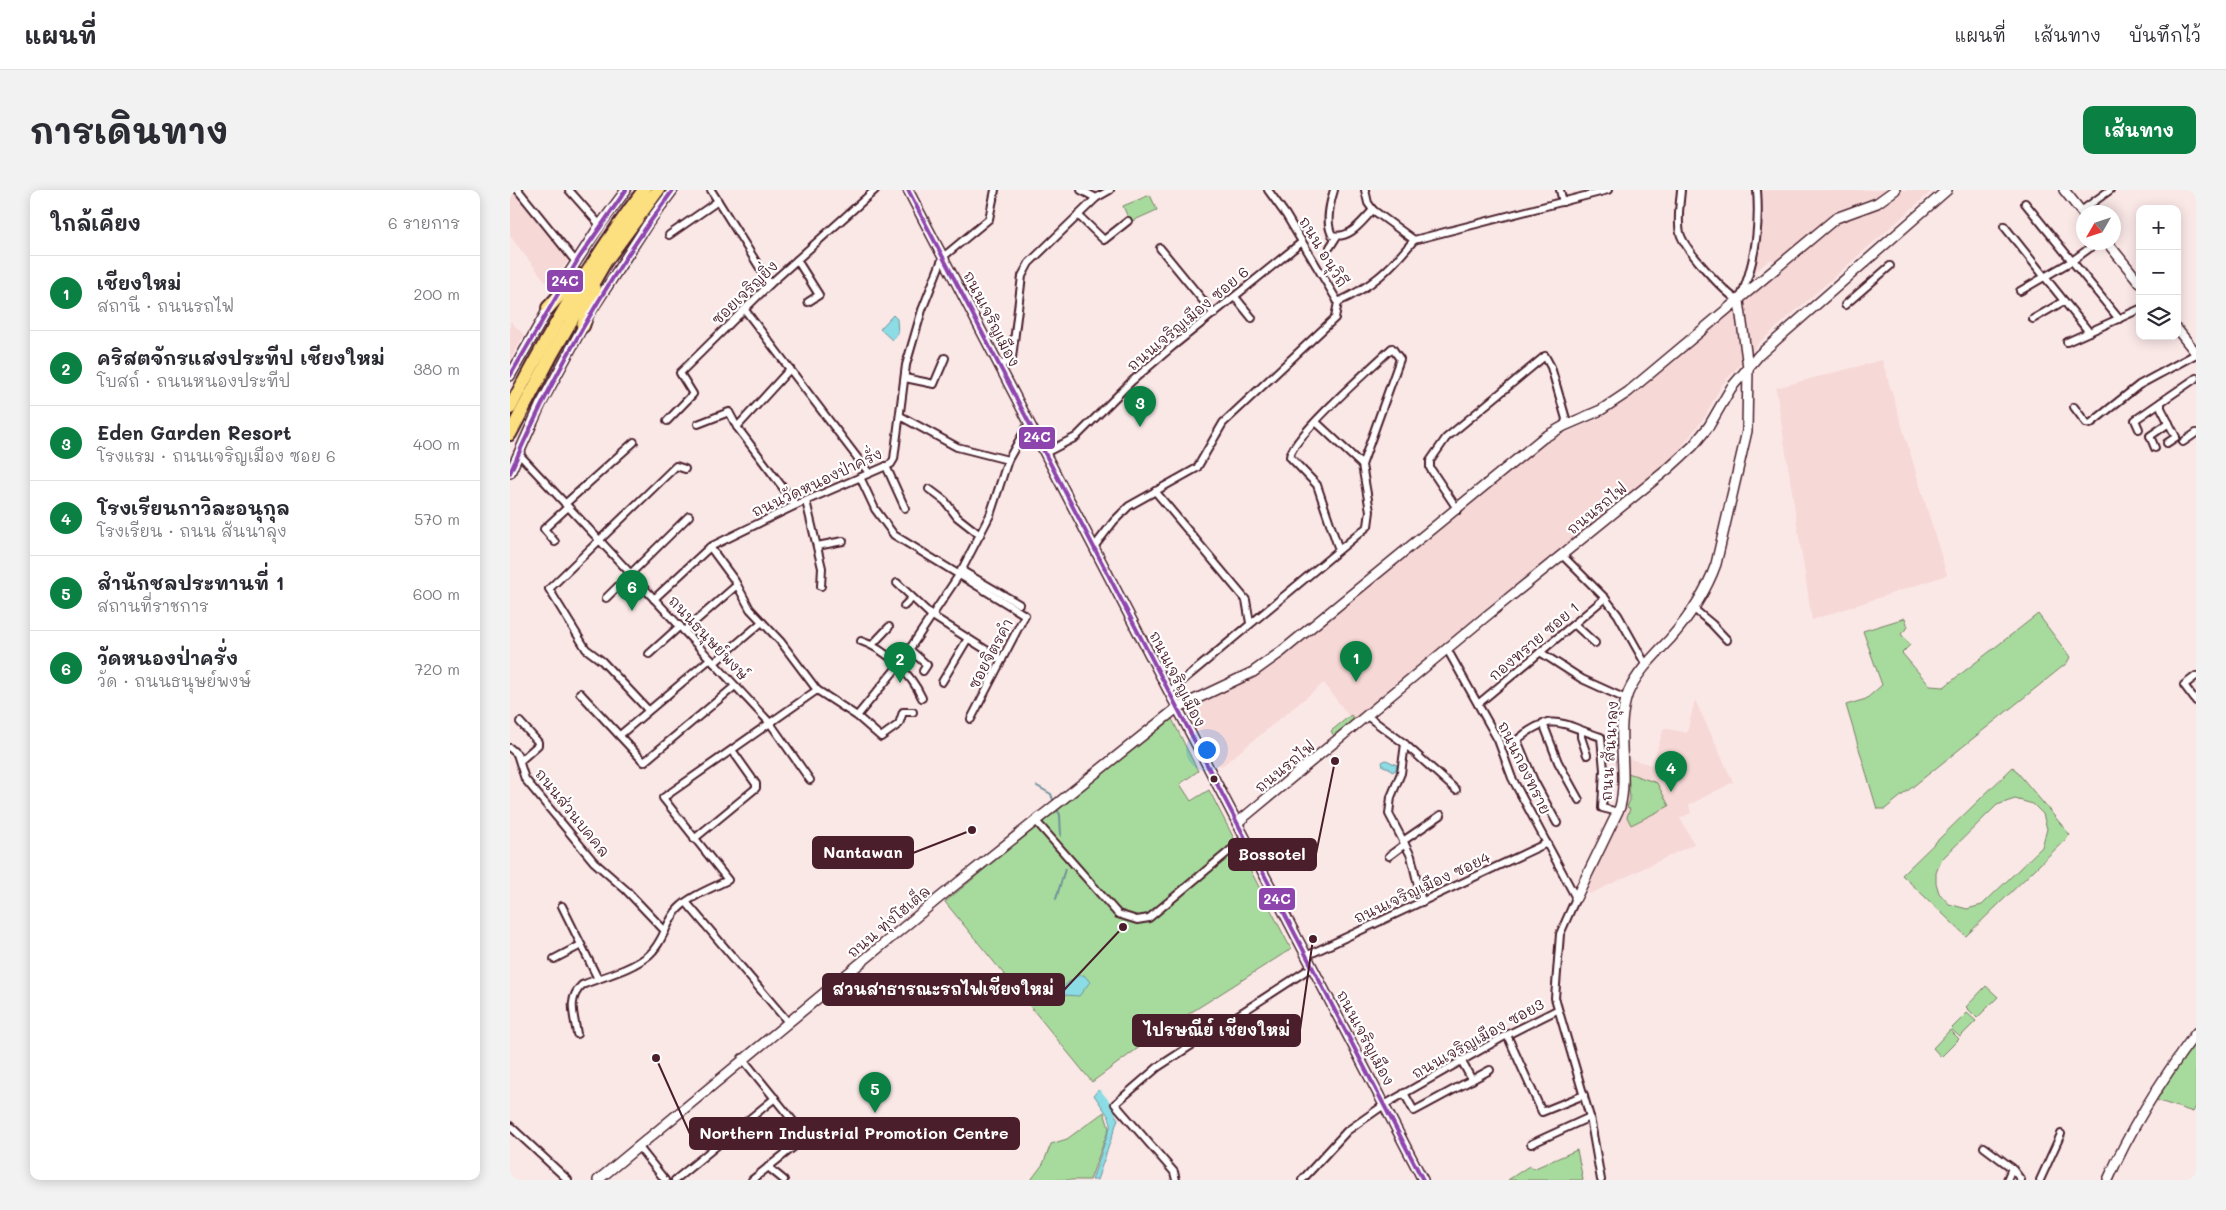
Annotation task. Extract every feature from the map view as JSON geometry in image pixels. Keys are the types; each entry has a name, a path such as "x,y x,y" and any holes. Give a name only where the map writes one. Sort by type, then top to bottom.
{"highway":[{"path":"510,408 539,353 644,190"},
{"path":"548,308 602,257 658,190"},
{"path":"583,326 602,257"},
{"path":"510,434 602,257"}],"main road":[{"path":"510,376 576,262 626,190"},
{"path":"510,473 540,406 583,326 623,261 673,190"},
{"name":"ถนนเจริญเมือง","path":"908,190 1423,1180"},
{"name":"ถนน ทุ่งโฮเต็ล","path":"598,1180 742,1058 1050,807 1177,708 1253,672 1281,652 1458,510 1534,445 1564,426 1601,410 1628,392 1836,218 1877,203 1895,190"},
{"name":"ถนนรถไฟ","path":"1237,823 1694,446 1709,426 1731,388 1748,367 1948,190"},
{"path":"2064,190 2076,205"},
{"path":"2113,250 2136,278"},
{"name":"ถนน สันนาลุง","path":"1576,898 1618,812 1623,794 1621,746 1626,699 1636,678 1694,609 1710,580 1716,564 1747,431 1748,367 1739,301"},
{"path":"2181,334 2196,353"},
{"path":"1170,694 1188,703 1183,720"},
{"path":"2108,1180 2124,1144 2146,1106 2196,1033"}],"street":[{"path":"518,190 576,262"},
{"path":"569,190 600,225"},
{"path":"711,190 770,284"},
{"name":"ซอยเจริญยิ่ง","path":"667,421 693,394 680,373 770,284 875,190"},
{"path":"943,257 987,222 995,190"},
{"path":"1081,190 1096,198"},
{"path":"1000,366 1012,358 1022,276 1029,263 1041,248 1096,198 1110,190"},
{"name":"ถนน อนุวิถี","path":"1268,190 1286,215 1338,302"},
{"path":"1334,190 1330,202 1329,228 1332,235 1337,236 1351,232 1374,210"},
{"path":"1365,190 1368,203 1374,210 1414,240"},
{"path":"1560,190 1563,202"},
{"path":"1094,547 1122,512 1136,500 1197,468 1223,423 1335,318 1338,302 1382,276 1395,264 1414,240 1608,190"},
{"path":"1681,190 1680,233 1707,272 1729,295 1739,301 1752,269 1756,248 1757,190"},
{"path":"2092,205 2110,190"},
{"path":"669,235 718,201"},
{"path":"2025,204 2118,319"},
{"path":"1078,215 1104,240 1128,221"},
{"path":"2004,226 2090,332"},
{"path":"1330,247 1337,236"},
{"name":"ถนนเจริญเมือง ซอย 6","path":"1045,453 1076,437 1132,382 1302,242"},
{"path":"1160,248 1214,314"},
{"path":"2020,291 2072,261 2087,250"},
{"name":"ถนนวัดหนองป่าครั่ง","path":"654,599 713,546 796,505 891,464 894,458 906,365 922,310 943,257"},
{"path":"797,260 819,295 808,302"},
{"path":"1845,304 1890,266"},
{"path":"1235,297 1252,318"},
{"path":"2033,319 2064,300"},
{"path":"745,310 869,473"},
{"path":"2067,342 2136,311"},
{"path":"1170,694 1250,623 1339,550 1368,526 1370,511 1362,465 1400,359 1398,353 1392,348 1316,422 1290,452 1290,457 1317,486 1339,550"},
{"path":"2074,407 2086,423 2090,424 2140,385 2196,353"},
{"path":"1458,510 1430,468 1430,461 1446,438 1545,356 1551,367 1566,419 1564,426"},
{"path":"905,378 934,384 945,358"},
{"path":"737,427 790,369"},
{"path":"2139,429 2135,420 2196,378"},
{"path":"2161,402 2161,408 2176,437 2167,443"},
{"path":"698,424 727,411 733,416 737,427 796,505"},
{"path":"900,416 957,447 1008,460"},
{"path":"1316,422 1362,465"},
{"path":"857,716 899,665 960,573 990,516 1008,460 1029,423"},
{"path":"2155,448 2150,436 2169,423"},
{"path":"2183,442 2196,433"},
{"path":"555,542 544,529 634,442"},
{"name":"ถนนธนุษย์พงษ์","path":"518,453 770,723 810,780"},
{"path":"648,710 602,661 586,649 549,589 598,539 676,466 685,469"},
{"path":"886,466 905,508"},
{"path":"860,477 875,509 894,535 1019,604"},
{"path":"929,489 944,501 956,517 980,535"},
{"path":"1155,490 1246,600 1250,623"},
{"path":"806,501 822,568 821,586"},
{"path":"606,598 689,516"},
{"path":"817,546 843,541"},
{"path":"713,546 737,585 744,601 781,642 818,690 857,716 882,737 899,724 904,712 913,712"},
{"path":"1562,555 1605,598 1632,636 1646,665"},
{"name":"ซอยจิตรคำ","path":"960,573 1025,615 971,719"},
{"path":"898,583 931,615 967,640 1002,660"},
{"path":"649,654 737,585"},
{"path":"904,606 912,598"},
{"name":"กองทราย ซอย 1","path":"1478,704 1605,598"},
{"path":"1694,609 1727,640"},
{"path":"620,735 648,710 762,622"},
{"path":"1574,624 1595,643"},
{"path":"872,645 888,626"},
{"path":"942,682 967,640"},
{"path":"861,641 872,645 899,665 922,698"},
{"path":"910,649 927,665 923,671"},
{"name":"ถนนกองทราย","path":"1447,649 1498,740 1512,778 1576,898"},
{"path":"1540,652 1582,679 1626,699"},
{"path":"2196,676 2184,685 2196,701"},
{"path":"580,693 644,762 735,686"},
{"path":"577,1034 572,997 582,985 641,961 651,953 677,910 686,902 728,880 663,798 818,690"},
{"path":"1367,716 1405,744 1456,790"},
{"path":"520,722 538,742 538,745 520,761"},
{"path":"1557,823 1534,781 1517,740 1543,723 1556,722 1601,736 1604,770 1602,808 1618,812"},
{"path":"1543,723 1558,762 1579,800"},
{"path":"1581,731 1587,755"},
{"path":"1405,744 1401,773 1389,806 1393,823 1404,842 1416,870 1422,902"},
{"name":"ถนนส่วนบคคล","path":"510,748 517,754 525,779 594,862 626,890 665,931"},
{"path":"694,839 756,788 756,784 732,750"},
{"path":"1389,856 1404,842 1441,815"},
{"path":"1035,820 1118,914 1137,920 1149,918 1245,838"},
{"name":"ถนนเจริญเมือง ซอย4","path":"1306,956 1547,843"},
{"name":"ถนน สันนาลุง","path":"1576,898 1560,934 1555,987 1557,1010 1590,1117 1601,1180"},
{"path":"686,902 788,1022"},
{"path":"562,906 598,979"},
{"path":"554,959 581,944"},
{"path":"1176,1180 1174,1172 1115,1104 1158,1067 1312,967"},
{"name":"ถนนเจริญเมือง ซอย3","path":"1302,1180 1347,1131 1384,1104 1506,1035 1557,1010"},
{"path":"1506,1035 1542,1112 1584,1095"},
{"path":"742,1058 806,1137 752,1180"},
{"path":"1461,1060 1472,1080"},
{"path":"1404,1093 1414,1111 1490,1070"},
{"path":"675,1180 775,1098"},
{"path":"1531,1144 1590,1117"},
{"path":"510,1126 568,1180"},
{"path":"2040,1180 2061,1134"},
{"path":"638,1146 665,1180"},
{"path":"1984,1147 2012,1168 2021,1180"},
{"path":"768,1167 784,1180"},
{"path":"2006,1180 2012,1168"}],"shaded area":[{"path":"510,190 515,190 570,258 549,286 510,236"},
{"path":"1760,190 1885,190 1877,196 1838,210 1774,262 1771,259 1755,272 1761,242"},
{"path":"1900,190 1933,190 1759,343 1721,386 1705,417 1667,465 1491,604 1353,722 1324,683 1222,766 1215,764 1188,709 1256,676 1426,542 1546,442 1604,416 1842,219 1860,214 1884,203"},
{"path":"510,321 524,335 510,360"},
{"path":"1882,360 1947,575 1812,620 1776,388"},
{"path":"1695,700 1733,782 1689,805 1691,813 1680,818 1694,844 1590,894 1585,888 1627,802 1626,758 1652,765 1664,728 1687,733"}],"green space":[{"path":"1150,195 1157,210 1130,222 1123,206"},
{"path":"2038,614 2070,657 2067,663 1885,809 1877,809 1846,705 1866,699 1882,685 1863,631 1905,618 1908,627 1901,634 1910,645 1902,653 1930,686 1944,687"},
{"path":"1351,715 1355,720 1334,736 1331,731"},
{"path":"1172,719 1198,771 1180,784 1191,801 1209,790 1291,949 1160,1032 1092,1082 945,902 1066,802"},
{"path":"2013,767 2070,835 1966,936 1902,875","holes":["2015,799 2033,804 2043,814 2047,829 2042,847 1982,905 1967,909 1949,904 1939,893 1936,883 1936,873 1941,860 1997,805"]},
{"path":"1628,773 1657,783 1669,806 1631,825 1627,817 1630,809 1627,807 1630,800"},
{"path":"1986,986 1998,997 1977,1018 1966,1007"},
{"path":"1967,1013 1976,1021 1960,1037 1951,1029"},
{"path":"1950,1030 1959,1039 1941,1057 1933,1048"},
{"path":"2196,1038 2196,1106 2193,1112 2153,1099"},
{"path":"1104,1112 1109,1128 1090,1180 1031,1180 1043,1164 1051,1144 1067,1139"},
{"path":"1577,1150 1583,1180 1508,1180 1529,1166 1533,1169"}],"water":[{"path":"893,315 897,319 898,333 892,340 880,329"},
{"path":"1386,760 1397,765 1396,770 1392,772 1389,768 1383,766 1382,762"},
{"path":"1084,975 1090,982 1079,996 1064,995 1065,985 1077,976"},
{"path":"1098,1090 1118,1119 1097,1180 1092,1180 1111,1124 1109,1117 1094,1095"}],"waterway":[{"path":"1037,786 1051,794 1054,803"},
{"path":"1056,807 1060,815 1061,836"},
{"path":"1056,899 1065,869"},
{"path":"1099,1093 1113,1114"}],"transit line":[{"name":"24C","path":"510,376 579,258 626,190"},
{"name":"24C","path":"510,473 527,435 583,327 626,258 673,190"},
{"name":"24C","path":"908,190 1423,1180"}],"place":[{"name":"Eden Garden Resort","path":"1140,427"},
{"name":"วัดหนองป่าครั่ง","path":"632,611"},
{"name":"เชียงใหม่","path":"1356,682"},
{"name":"คริสตจักรแสงประทีป เชียงใหม่","path":"900,683"},
{"name":"Bossotel","path":"1335,761"},
{"name":"โรงเรียนกาวิละอนุกุล","path":"1671,792"},
{"name":"Nantawan","path":"972,830"},
{"name":"สวนสาธารณะรถไฟเชียงใหม่","path":"1123,927"},
{"name":"ไปรษณีย์ เชียงใหม่","path":"1313,939"},
{"name":"Northern Industrial Promotion Centre","path":"656,1058"},
{"name":"สำนักชลประทานที่ 1","path":"875,1113"}]}
